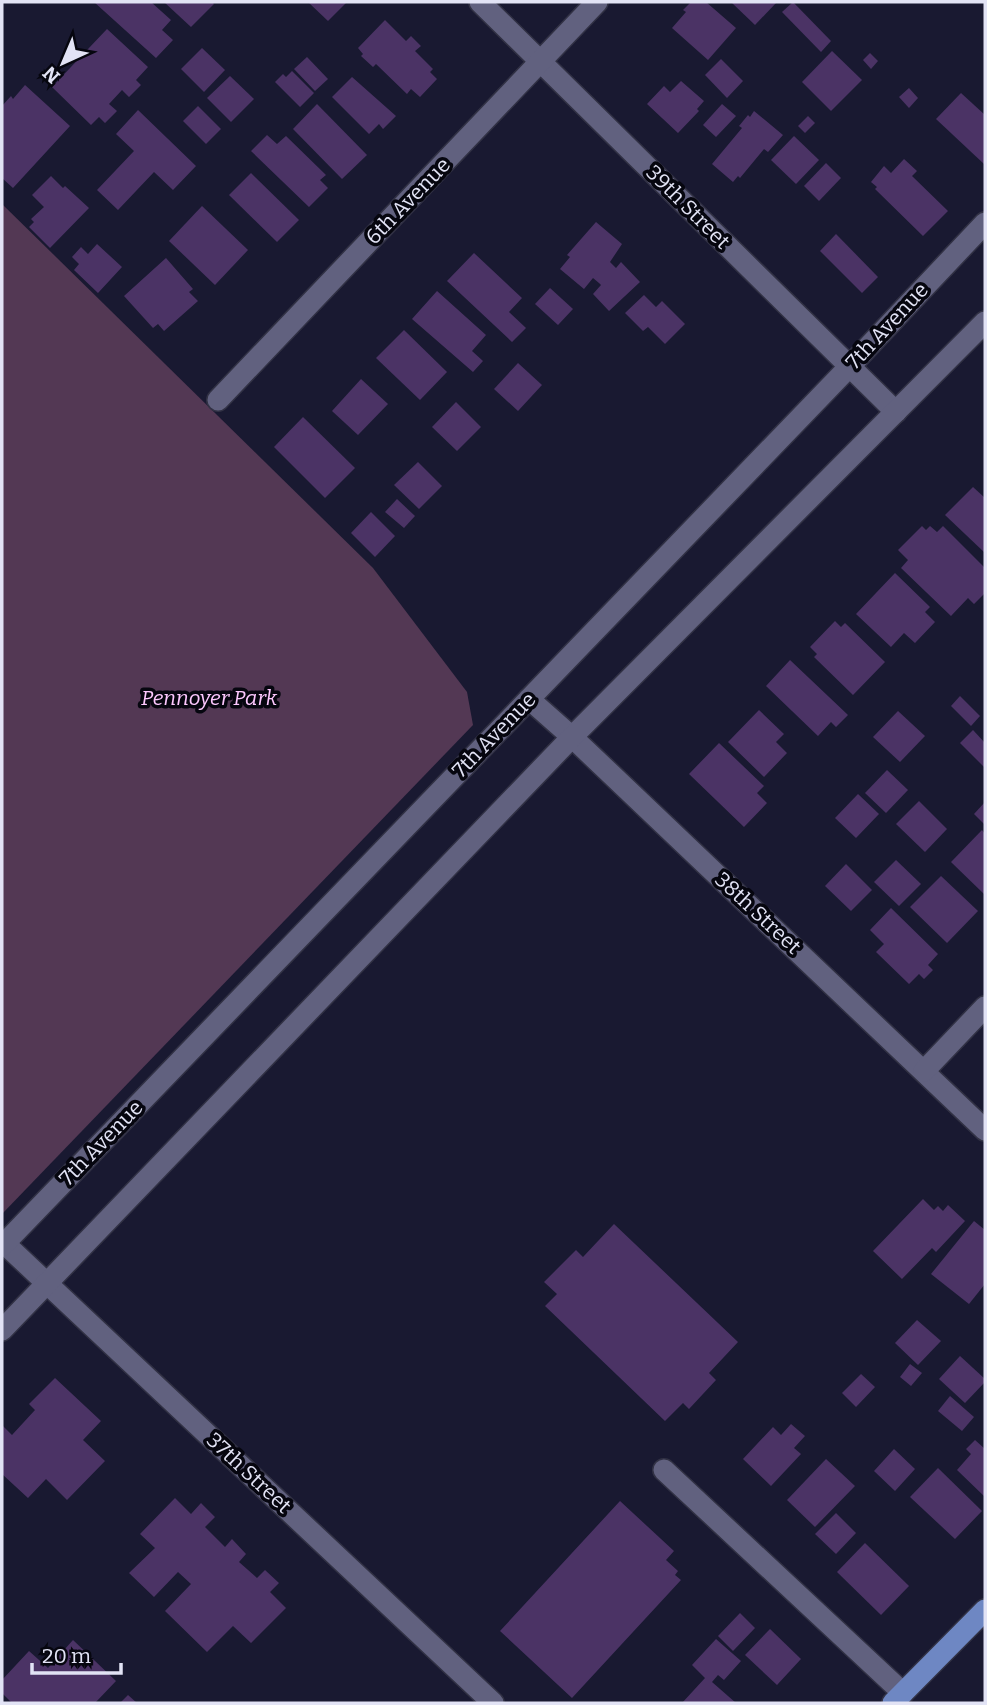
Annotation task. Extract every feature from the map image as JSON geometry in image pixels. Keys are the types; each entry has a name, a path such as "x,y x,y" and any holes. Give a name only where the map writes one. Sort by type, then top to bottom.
{"main road":[{"path":"898,1698 985,1610"}],"street":[{"name":"39th Street","path":"480,2 896,412"},
{"name":"6th Avenue","path":"218,400 597,2"},
{"name":"7th Avenue","path":"3,1244 985,223"},
{"path":"2,1330 572,737 985,322"},
{"name":"38th Street","path":"529,699 985,1130"},
{"path":"924,1071 985,1007"},
{"name":"37th Street","path":"3,1244 493,1703"},
{"path":"664,1470 898,1698"}],"green space":[{"name":"Pennoyer Park","path":"2,204 373,568 467,692 473,725 2,1214"}],"building":[{"path":"94,2 151,2 171,20 162,30 173,40 156,58"},
{"path":"164,2 212,2 214,4 191,27"},
{"path":"308,2 347,2 328,21"},
{"path":"691,2 706,2 736,28 708,60 672,28"},
{"path":"731,2 777,2 755,25"},
{"path":"793,2 831,41 821,52 782,12"},
{"path":"385,20 406,41 411,36 421,46 415,51 433,69 430,72 437,79 420,97 411,89 407,94 376,64 373,67 361,56 363,54 358,48"},
{"path":"107,29 148,67 136,80 141,85 129,97 122,90 109,104 117,111 105,123 99,117 91,125 52,87"},
{"path":"202,48 225,70 204,92 181,69"},
{"path":"832,51 862,80 831,111 802,82"},
{"path":"870,53 878,61 871,69 863,60"},
{"path":"307,57 328,79 315,91 294,69"},
{"path":"721,59 743,81 727,98 705,75"},
{"path":"292,71 314,93 300,107 275,82 283,74 286,77"},
{"path":"230,76 254,99 231,122 207,98"},
{"path":"352,77 396,116 383,129 379,124 369,134 332,97"},
{"path":"681,81 704,101 697,109 699,111 678,133 647,104 664,86 670,92"},
{"path":"25,85 70,126 13,188 2,178 2,106 11,96 13,99"},
{"path":"909,88 918,98 909,108 899,97"},
{"path":"961,93 985,115 984,164 936,119"},
{"path":"317,104 367,155 342,179 293,129"},
{"path":"722,104 736,116 716,137 703,125"},
{"path":"198,106 221,129 206,144 183,121"},
{"path":"138,110 196,166 173,190 154,172 118,210 97,190 134,151 116,134"},
{"path":"754,111 783,135 768,152 764,149 740,178 738,176 733,182 712,164 742,128 739,126"},
{"path":"808,116 815,123 805,133 798,126"},
{"path":"267,135 277,144 286,136 326,175 320,180 328,188 309,207 251,151"},
{"path":"794,136 819,160 796,184 771,160"},
{"path":"904,159 917,171 912,176 948,211 923,236 871,182 884,166 891,173"},
{"path":"826,163 841,178 819,201 804,186"},
{"path":"251,173 299,220 277,242 229,195"},
{"path":"51,176 89,208 50,248 29,227 34,222 31,219 44,207 32,195"},
{"path":"202,206 248,250 215,285 169,241"},
{"path":"596,222 622,244 610,262 616,268 621,262 640,282 609,311 593,294 601,285 599,283 593,278 584,289 560,269 570,257 567,255"},
{"path":"836,234 878,277 862,293 820,251"},
{"path":"97,244 122,267 98,293 74,270 79,264 72,257 81,247 88,254"},
{"path":"474,253 522,298 509,312 526,328 512,342 447,281"},
{"path":"166,258 193,289 189,292 198,301 164,331 158,324 153,328 124,296"},
{"path":"550,288 573,309 558,325 535,304"},
{"path":"437,291 486,335 472,351 483,361 473,372 412,319"},
{"path":"644,295 656,307 662,301 685,324 665,344 648,327 643,331 625,313"},
{"path":"404,330 447,372 420,400 376,358"},
{"path":"518,363 542,385 518,411 494,389"},
{"path":"361,379 388,404 358,435 332,411"},
{"path":"456,402 481,427 457,451 432,427"},
{"path":"303,417 355,468 325,498 274,447"},
{"path":"418,462 442,486 419,509 394,485"},
{"path":"973,487 985,498 985,553 945,515"},
{"path":"397,499 415,516 404,528 385,512"},
{"path":"371,512 395,536 375,557 351,533"},
{"path":"922,526 926,530 930,526 937,532 943,526 985,568 985,593 974,604 968,598 951,616 901,568 908,560 898,550"},
{"path":"895,573 930,607 925,612 935,622 915,643 904,633 891,647 856,614"},
{"path":"835,621 841,627 845,623 885,662 853,695 814,657 817,654 810,647"},
{"path":"790,660 848,715 836,727 831,722 818,736 766,686"},
{"path":"960,696 980,716 971,726 951,706"},
{"path":"759,710 784,734 776,742 787,753 764,777 728,742"},
{"path":"898,711 925,736 900,762 873,737"},
{"path":"973,730 985,743 985,768 960,743"},
{"path":"719,743 764,786 757,793 767,803 744,827 689,774"},
{"path":"887,770 908,790 886,813 865,793"},
{"path":"858,794 879,814 856,838 835,818"},
{"path":"919,801 947,829 925,852 896,824"},
{"path":"985,802 985,825 974,814"},
{"path":"982,830 985,834 985,895 951,862"},
{"path":"896,860 921,884 899,906 874,882"},
{"path":"846,864 872,890 851,911 825,886"},
{"path":"941,876 978,911 947,943 910,907"},
{"path":"891,908 938,954 928,965 933,970 924,979 919,974 909,984 876,952 884,944 870,930"},
{"path":"923,1199 934,1210 938,1206 943,1211 948,1205 965,1221 936,1252 932,1248 902,1279 873,1251"},
{"path":"974,1221 985,1230 985,1284 969,1304 931,1274"},
{"path":"614,1224 738,1342 709,1373 716,1380 689,1409 683,1403 665,1421 545,1306 557,1294 544,1282 576,1250 583,1257"},
{"path":"917,1320 941,1341 918,1365 895,1343"},
{"path":"960,1356 985,1379 965,1403 939,1379"},
{"path":"910,1364 922,1373 911,1386 900,1377"},
{"path":"861,1374 875,1387 856,1407 842,1393"},
{"path":"55,1378 101,1421 83,1440 105,1461 67,1500 46,1479 28,1498 2,1474 2,1428 3,1426 12,1435 35,1410 29,1404"},
{"path":"950,1396 974,1417 962,1431 938,1411"},
{"path":"791,1424 805,1436 794,1448 801,1454 771,1486 743,1459 773,1427 781,1435"},
{"path":"975,1440 985,1449 985,1497 957,1470 971,1454 966,1449"},
{"path":"894,1449 915,1469 895,1491 874,1471"},
{"path":"826,1459 855,1486 815,1527 787,1500"},
{"path":"938,1468 982,1511 955,1539 910,1497"},
{"path":"175,1498 191,1514 201,1503 215,1517 205,1527 225,1547 232,1539 246,1554 239,1562 257,1578 265,1570 279,1583 270,1592 286,1608 251,1643 233,1626 207,1652 165,1611 191,1584 178,1572 154,1597 129,1573 155,1548 140,1534"},
{"path":"620,1501 674,1551 666,1560 678,1571 675,1575 681,1580 572,1698 500,1631"},
{"path":"836,1513 856,1533 836,1554 815,1534"},
{"path":"865,1543 909,1586 881,1615 837,1572"},
{"path":"740,1613 755,1628 733,1651 718,1636"},
{"path":"770,1629 801,1659 777,1685 745,1655"},
{"path":"716,1639 741,1661 724,1680 718,1675 712,1682 736,1703 682,1703 705,1678 692,1665"},
{"path":"73,1640 116,1681 95,1703 12,1703 2,1693 2,1680 29,1651 48,1668"},
{"path":"128,1695 137,1703 120,1703"}]}
